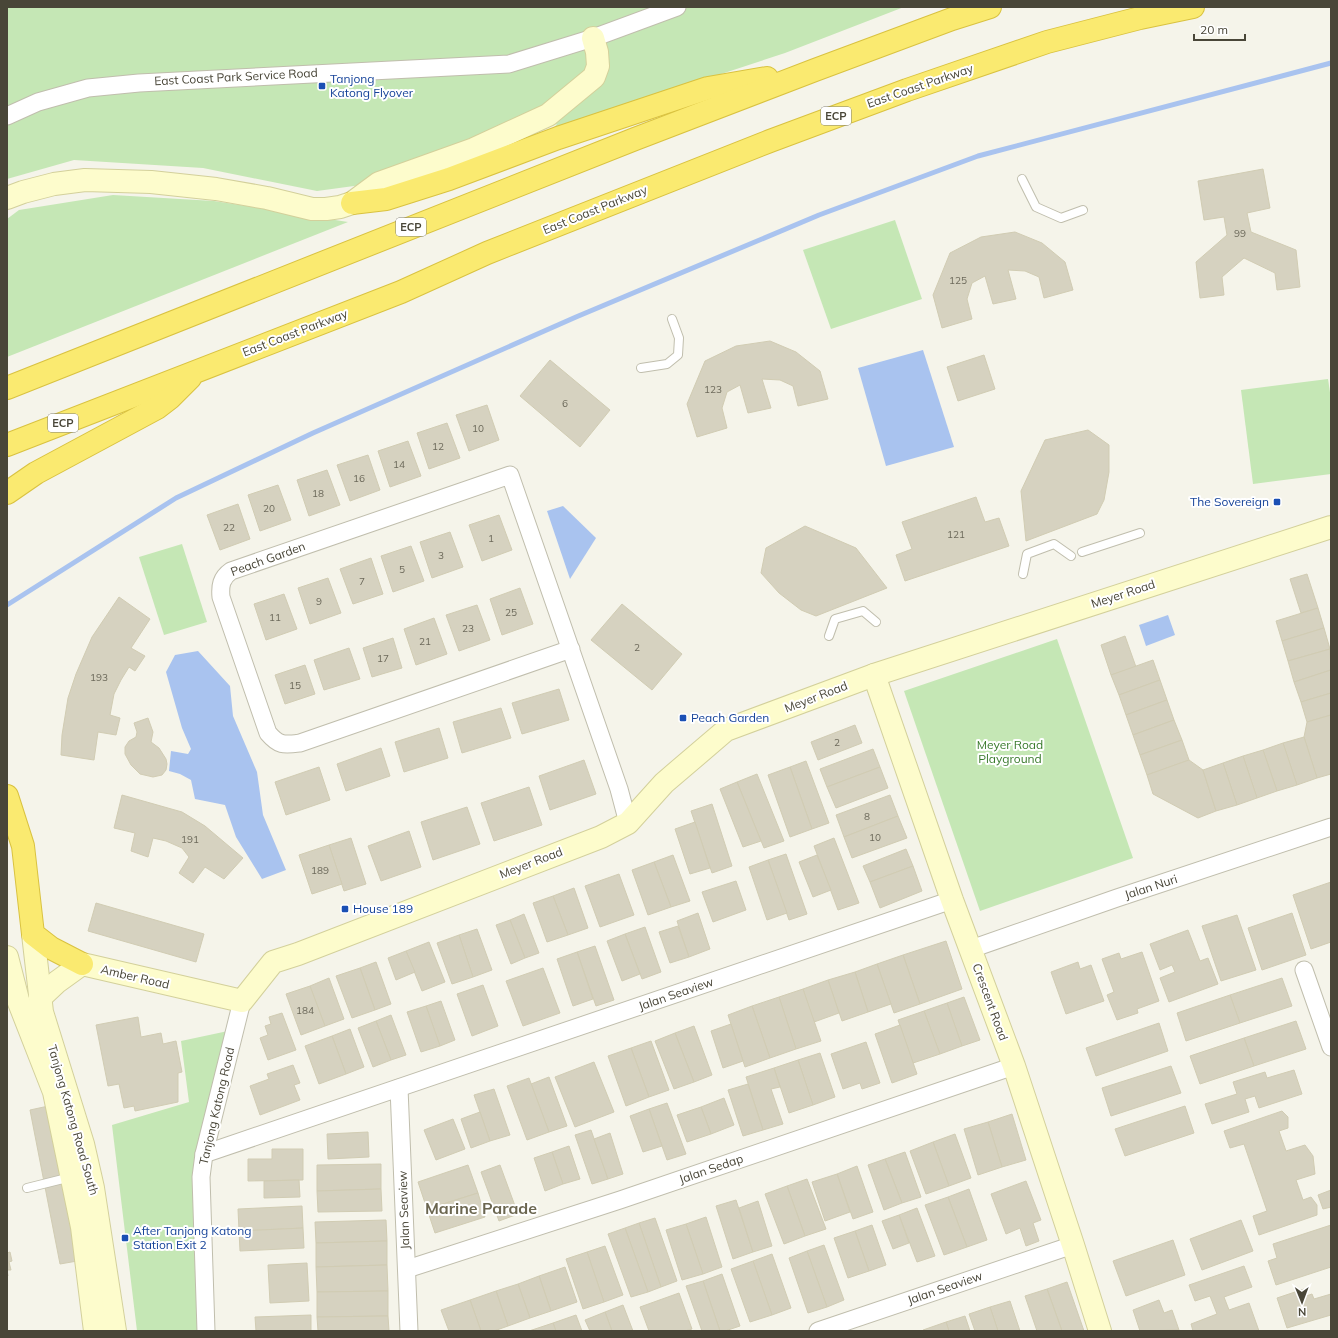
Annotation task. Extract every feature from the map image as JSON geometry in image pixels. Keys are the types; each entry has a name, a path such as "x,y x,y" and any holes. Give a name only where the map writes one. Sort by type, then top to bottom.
{"highway":[{"name":"ECP","path":"7,388 411,227 815,70 952,19 990,7"},
{"name":"East Coast Parkway","path":"7,445 401,292 487,253 748,149 907,90 1047,42 1140,18 1193,7"},
{"path":"352,203 386,199 449,179 558,138 708,88 815,70"},
{"path":"7,493 36,473 157,408 170,398 195,372"},
{"path":"7,796 23,846 33,934 51,948 82,964"}],"street":[{"name":"East Coast Park Service Road","path":"7,116 38,102 88,88 147,82 509,64 594,38 677,7"},
{"path":"7,198 54,184 85,180 151,182 216,188 312,209 340,207 352,203 379,183 474,149 548,115 594,77 598,66 594,38"},
{"name":"Peach Garden","path":"571,649 300,743 287,744 276,742 268,733 221,597 220,586 224,575 231,571 510,475 571,649 619,789 628,823"},
{"name":"Meyer Road","path":"242,1001 273,962 298,954 601,837 628,823 664,783 726,730 874,675 1331,527"},
{"name":"Crescent Road","path":"874,675 952,900 1014,1066 1100,1331"},
{"name":"Jalan Nuri","path":"971,949 1117,898 1331,827"},
{"name":"Jalan Seaview","path":"204,1154 952,900"},
{"name":"Tanjong Katong Road South","path":"33,934 42,1012 83,1144 94,1188 115,1331"},
{"name":"Tanjong Katong Road South","path":"7,957 13,996 54,1092 82,1227 95,1331"},
{"path":"40,998 57,982 82,964"},
{"name":"Amber Road","path":"82,964 242,1001"},
{"path":"1304,970 1331,1047"},
{"name":"Tanjong Katong Road","path":"206,1331 201,1177 204,1154 242,1001"},
{"name":"Jalan Sedap","path":"407,1269 628,1198 1014,1066"},
{"name":"Jalan Seaview","path":"399,1088 409,1331"},
{"name":"Jalan Seaview","path":"818,1331 1073,1245"}],"lane":[{"path":"1022,179 1036,208 1061,218 1083,210"},
{"path":"641,368 667,364 678,355 679,338 672,319"},
{"path":"1082,552 1140,533"},
{"path":"1023,574 1027,554 1054,544 1071,556"},
{"path":"829,636 834,619 863,611 876,622"},
{"path":"27,1188 71,1177"}],"green space":[{"path":"7,7 904,7 785,53 553,129 557,124 391,181 317,191 203,168 74,160 7,179"},
{"path":"113,195 214,201 348,222 7,357 7,219 19,210"},
{"path":"895,220 922,299 831,329 803,250"},
{"path":"1328,379 1331,399 1331,474 1253,484 1241,390"},
{"path":"182,544 207,622 164,635 139,557"},
{"name":"Meyer Road Playground","path":"1057,639 1133,858 980,911 904,691"},
{"path":"228,1031 198,1151 199,1331 137,1331 112,1125 189,1102 181,1041"}],"water":[{"path":"923,350 954,447 886,466 858,368"},
{"path":"563,506 596,538 570,579 547,511"},
{"path":"1168,615 1175,635 1146,646 1139,625"},
{"path":"198,651 230,686 233,716 257,772 263,815 286,870 262,879 236,837 225,805 195,799 191,780 180,774 169,771 171,751 188,754 191,749 182,728 166,672 175,655"}],"building":[{"path":"1263,169 1270,208 1247,213 1251,232 1296,250 1300,287 1277,290 1275,273 1244,258 1222,277 1224,295 1200,298 1196,262 1227,235 1224,217 1204,220 1198,181"},
{"path":"1015,232 1042,243 1065,262 1073,290 1044,298 1039,277 1025,271 1008,270 1016,299 993,304 985,276 972,283 967,299 972,319 942,328 933,295 950,253 981,237"},
{"path":"770,341 796,352 820,371 828,399 798,406 793,386 780,380 762,379 771,408 748,413 740,385 727,392 722,408 727,428 697,437 687,404 705,361 736,346"},
{"path":"984,355 995,389 958,401 947,367"},
{"path":"550,360 610,410 580,447 520,396"},
{"path":"487,405 499,440 469,451 456,415"},
{"path":"447,423 460,458 429,469 417,433"},
{"path":"1088,430 1109,445 1109,472 1104,500 1097,514 1026,541 1021,491 1045,440"},
{"path":"408,441 421,476 390,487 378,451"},
{"path":"368,455 380,490 350,501 337,465"},
{"path":"327,470 340,505 309,516 297,480"},
{"path":"278,485 291,520 260,531 248,495"},
{"path":"976,497 985,522 999,518 1009,546 905,581 896,555 912,549 902,522"},
{"path":"238,504 250,539 220,550 207,515"},
{"path":"499,515 512,550 482,561 469,525"},
{"path":"805,526 856,548 887,588 816,616 801,610 779,593 761,573 766,548"},
{"path":"450,532 463,567 432,578 420,542"},
{"path":"411,546 424,581 393,592 381,556"},
{"path":"371,558 383,594 353,604 340,569"},
{"path":"1307,574 1318,608 1301,613 1290,579"},
{"path":"328,578 341,613 310,624 298,588"},
{"path":"520,588 533,624 502,635 490,599"},
{"path":"284,594 297,629 266,640 254,604"},
{"path":"119,597 150,619 131,648 145,656 135,671 129,667 114,694 110,715 120,718 116,735 98,732 94,760 61,755 62,735 68,698 76,674 92,637"},
{"path":"622,604 682,654 652,690 591,640"},
{"path":"477,605 490,640 459,651 446,615"},
{"path":"1318,608 1324,628 1282,641 1276,621"},
{"path":"434,618 447,654 416,665 404,629"},
{"path":"1324,628 1330,649 1288,661 1282,641"},
{"path":"1125,636 1136,667 1111,675 1101,645"},
{"path":"393,638 402,668 372,677 363,648"},
{"path":"349,648 360,679 324,690 314,660"},
{"path":"1330,649 1331,670 1294,682 1288,661"},
{"path":"1153,660 1160,680 1119,695 1111,675"},
{"path":"305,665 315,694 285,704 275,675"},
{"path":"1331,670 1331,693 1301,702 1294,682"},
{"path":"1160,680 1167,700 1126,715 1119,695"},
{"path":"559,689 569,720 522,734 512,703"},
{"path":"1331,693 1331,715 1307,722 1301,702"},
{"path":"1167,700 1174,720 1133,735 1126,715"},
{"path":"501,708 511,738 462,753 453,722"},
{"path":"1331,715 1331,774 1317,778 1304,737 1307,722"},
{"path":"148,718 153,732 151,742 159,748 166,759 167,764 166,770 162,775 153,777 140,774 131,765 125,754 125,747 129,741 136,737 137,732 134,723"},
{"path":"1174,720 1182,740 1140,755 1133,735"},
{"path":"855,725 862,743 818,760 811,742"},
{"path":"439,728 448,758 404,772 395,742"},
{"path":"1304,737 1317,778 1297,785 1283,743"},
{"path":"1182,740 1189,760 1147,775 1140,755"},
{"path":"1283,743 1297,785 1277,791 1263,750"},
{"path":"381,748 390,776 346,791 337,764"},
{"path":"873,749 880,767 827,787 820,769"},
{"path":"1263,750 1277,791 1257,798 1243,756"},
{"path":"1243,756 1257,798 1237,805 1223,763"},
{"path":"584,760 596,794 550,810 539,776"},
{"path":"1189,760 1203,770 1216,811 1198,818 1153,794 1147,775"},
{"path":"806,761 829,823 812,829 790,767"},
{"path":"1223,763 1237,805 1216,811 1203,770"},
{"path":"319,767 330,800 286,815 275,782"},
{"path":"790,767 812,829 790,837 768,775"},
{"path":"880,767 888,788 836,808 827,787"},
{"path":"757,774 784,841 764,848 737,782"},
{"path":"737,782 761,841 743,847 720,789"},
{"path":"529,787 542,825 494,841 481,803"},
{"path":"122,795 182,812 205,826 243,858 224,879 205,867 193,883 179,873 189,857 182,848 166,841 153,838 148,857 131,851 135,833 114,828"},
{"path":"890,795 898,816 844,837 836,815"},
{"path":"712,804 732,866 712,873 691,811"},
{"path":"467,807 480,844 433,860 421,822"},
{"path":"898,816 907,838 852,858 844,837"},
{"path":"695,822 710,868 690,874 675,829"},
{"path":"409,831 421,867 381,881 368,846"},
{"path":"351,838 366,884 344,891 329,845"},
{"path":"834,838 859,903 838,910 814,846"},
{"path":"329,845 342,884 312,894 299,855"},
{"path":"906,849 913,866 870,882 863,866"},
{"path":"786,854 807,914 789,920 768,860"},
{"path":"673,855 690,901 671,907 654,862"},
{"path":"817,855 831,890 813,897 799,862"},
{"path":"768,860 787,913 767,920 749,867"},
{"path":"654,862 671,907 648,915 632,870"},
{"path":"913,866 922,891 880,908 870,882"},
{"path":"619,874 634,915 600,927 585,886"},
{"path":"736,881 746,910 713,922 702,892"},
{"path":"1331,882 1331,942 1311,949 1293,895"},
{"path":"574,888 588,928 568,935 553,896"},
{"path":"553,896 568,935 547,942 533,903"},
{"path":"96,903 204,934 196,962 88,931"},
{"path":"698,913 710,949 689,957 677,921"},
{"path":"1292,913 1306,955 1262,970 1248,928"},
{"path":"524,914 539,953 525,958 510,920"},
{"path":"1237,915 1256,970 1221,981 1202,926"},
{"path":"510,920 525,958 511,964 496,925"},
{"path":"678,926 689,957 670,963 659,932"},
{"path":"645,927 661,972 642,979 625,934"},
{"path":"477,929 492,970 473,977 459,935"},
{"path":"1188,930 1200,961 1208,958 1218,984 1169,1002 1160,978 1175,972 1172,965 1160,970 1150,944"},
{"path":"625,934 640,974 622,981 607,941"},
{"path":"459,935 473,977 452,984 437,943"},
{"path":"946,941 962,989 920,1004 903,955"},
{"path":"429,942 445,982 422,991 406,951"},
{"path":"595,946 614,1000 596,1006 577,952"},
{"path":"406,951 415,972 396,980 388,958"},
{"path":"577,952 593,999 573,1006 557,959"},
{"path":"1142,952 1159,1001 1137,1009 1138,1013 1117,1020 1107,995 1114,992 1102,959 1119,953 1121,959"},
{"path":"903,955 920,1004 894,1013 877,964"},
{"path":"376,962 391,1004 375,1010 360,968"},
{"path":"1078,962 1080,969 1091,965 1104,1001 1066,1014 1051,972"},
{"path":"877,964 891,1004 868,1012 855,972"},
{"path":"360,968 375,1010 352,1018 336,976"},
{"path":"543,968 560,1013 523,1026 506,981"},
{"path":"855,972 868,1012 842,1021 828,980"},
{"path":"329,978 344,1019 325,1026 310,986"},
{"path":"1282,978 1292,1006 1240,1023 1230,995"},
{"path":"828,980 839,1013 814,1022 803,989"},
{"path":"483,985 498,1026 472,1036 457,994"},
{"path":"310,986 325,1026 301,1035 286,994"},
{"path":"803,989 821,1041 796,1049 779,997"},
{"path":"1230,995 1240,1023 1186,1041 1177,1013"},
{"path":"779,997 796,1049 770,1058 752,1006"},
{"path":"964,997 980,1040 962,1046 947,1003"},
{"path":"441,1001 455,1040 440,1046 426,1006"},
{"path":"947,1003 962,1046 940,1054 924,1011"},
{"path":"426,1006 440,1046 421,1052 407,1012"},
{"path":"752,1006 770,1058 745,1067 728,1015"},
{"path":"924,1011 940,1054 913,1063 898,1020"},
{"path":"282,1013 296,1050 268,1060 260,1038 268,1035 265,1026 271,1024 269,1017"},
{"path":"391,1015 406,1055 391,1060 376,1021"},
{"path":"138,1017 141,1037 161,1033 163,1044 176,1041 182,1072 178,1073 178,1102 135,1111 134,1106 124,1108 119,1084 108,1086 96,1025"},
{"path":"376,1021 391,1060 373,1067 358,1028"},
{"path":"1296,1021 1306,1049 1254,1066 1244,1038"},
{"path":"1159,1023 1168,1051 1096,1076 1086,1048"},
{"path":"731,1024 743,1061 723,1068 711,1031"},
{"path":"900,1025 917,1074 892,1083 875,1034"},
{"path":"694,1026 712,1075 694,1082 675,1033"},
{"path":"350,1029 364,1067 346,1074 332,1036"},
{"path":"675,1033 694,1082 674,1089 655,1041"},
{"path":"332,1036 346,1074 319,1084 305,1046"},
{"path":"1244,1038 1254,1066 1200,1084 1190,1056"},
{"path":"651,1041 669,1090 649,1097 631,1048"},
{"path":"866,1042 880,1083 862,1089 860,1083 843,1089 831,1054"},
{"path":"631,1048 649,1097 626,1106 608,1056"},
{"path":"820,1053 835,1097 813,1105 798,1060"},
{"path":"798,1060 813,1105 789,1113 774,1068"},
{"path":"594,1062 614,1112 575,1127 555,1077"},
{"path":"293,1065 300,1083 294,1085 300,1100 260,1115 250,1086 269,1079 267,1074"},
{"path":"1171,1066 1181,1093 1111,1116 1102,1088"},
{"path":"774,1068 780,1087 771,1089 783,1124 763,1130 746,1077"},
{"path":"1294,1070 1302,1094 1259,1108 1255,1096 1245,1099 1249,1112 1212,1124 1205,1104 1237,1094 1233,1082 1265,1072 1267,1078"},
{"path":"549,1077 567,1126 549,1132 531,1084"},
{"path":"529,1078 549,1132 527,1140 507,1086"},
{"path":"748,1084 763,1130 743,1136 728,1090"},
{"path":"494,1089 510,1135 490,1141 474,1095"},
{"path":"724,1098 734,1125 711,1134 701,1107"},
{"path":"667,1103 686,1154 667,1160 649,1109"},
{"path":"53,1105 83,1260 60,1264 30,1110"},
{"path":"1185,1106 1194,1133 1125,1156 1115,1129"},
{"path":"701,1107 711,1134 687,1142 677,1115"},
{"path":"649,1109 662,1146 643,1152 630,1116"},
{"path":"1282,1111 1288,1117 1288,1128 1279,1131 1286,1151 1305,1145 1313,1156 1315,1174 1296,1180 1303,1200 1311,1197 1317,1205 1317,1215 1259,1235 1253,1216 1267,1211 1244,1144 1230,1148 1224,1131"},
{"path":"480,1112 490,1141 471,1148 461,1119"},
{"path":"1012,1114 1026,1160 1002,1167 988,1122"},
{"path":"453,1119 465,1149 436,1160 424,1130"},
{"path":"988,1122 1002,1167 978,1175 964,1129"},
{"path":"591,1130 608,1179 592,1184 575,1135"},
{"path":"368,1132 369,1157 328,1159 327,1134"},
{"path":"610,1133 623,1174 608,1179 594,1139"},
{"path":"955,1134 971,1178 949,1186 933,1142"},
{"path":"933,1142 949,1186 926,1194 910,1151"},
{"path":"569,1146 580,1179 563,1184 552,1152"},
{"path":"272,1149 303,1149 303,1180 248,1181 248,1159 272,1159"},
{"path":"552,1152 563,1184 545,1191 534,1158"},
{"path":"905,1152 921,1197 902,1203 885,1159"},
{"path":"885,1159 902,1203 884,1210 868,1165"},
{"path":"381,1164 381,1189 317,1191 317,1165"},
{"path":"468,1165 478,1193 427,1209 418,1182"},
{"path":"500,1165 518,1214 499,1221 481,1172"},
{"path":"857,1166 873,1212 853,1219 837,1174"},
{"path":"837,1174 850,1212 825,1221 812,1182"},
{"path":"807,1179 826,1229 805,1236 787,1186"},
{"path":"299,1180 300,1197 264,1198 264,1181"},
{"path":"1026,1181 1041,1220 1033,1223 1039,1241 1026,1246 1020,1228 1006,1234 991,1194"},
{"path":"787,1186 805,1236 784,1244 765,1194"},
{"path":"381,1189 382,1211 318,1212 317,1191"},
{"path":"969,1189 987,1240 967,1247 948,1197"},
{"path":"1331,1190 1331,1207 1323,1209 1318,1195"},
{"path":"478,1193 485,1217 435,1233 427,1209"},
{"path":"948,1197 967,1247 944,1255 925,1205"},
{"path":"736,1200 753,1252 733,1259 716,1206"},
{"path":"758,1201 772,1246 753,1252 739,1208"},
{"path":"302,1206 303,1228 239,1231 238,1209"},
{"path":"917,1208 935,1256 917,1262 899,1215"},
{"path":"899,1215 909,1243 893,1249 882,1221"},
{"path":"706,1217 722,1267 703,1274 686,1224"},
{"path":"655,1218 677,1281 661,1287 639,1223"},
{"path":"386,1220 387,1241 316,1243 315,1222"},
{"path":"1241,1220 1253,1251 1202,1270 1190,1239"},
{"path":"639,1223 661,1287 648,1292 625,1228"},
{"path":"686,1224 703,1274 682,1280 666,1230"},
{"path":"872,1225 886,1265 869,1271 855,1231"},
{"path":"1331,1225 1331,1267 1276,1285 1268,1261 1277,1258 1273,1244"},
{"path":"303,1228 304,1248 240,1251 239,1231"},
{"path":"625,1228 648,1292 631,1297 608,1234"},
{"path":"855,1231 869,1271 848,1278 834,1238"},
{"path":"1173,1240 1185,1275 1126,1296 1113,1261"},
{"path":"387,1241 387,1265 316,1267 316,1243"},
{"path":"824,1245 844,1300 827,1307 807,1251"},
{"path":"605,1246 623,1295 604,1302 587,1252"},
{"path":"807,1251 827,1307 808,1313 789,1258"},
{"path":"10,1252 12,1261 9,1262 11,1270 7,1270 7,1253"},
{"path":"587,1252 604,1302 583,1309 566,1259"},
{"path":"772,1254 791,1308 772,1315 753,1261"},
{"path":"753,1261 772,1315 750,1322 731,1269"},
{"path":"307,1263 309,1301 270,1303 268,1265"},
{"path":"387,1265 388,1291 317,1292 316,1267"},
{"path":"1244,1266 1252,1287 1224,1297 1229,1310 1249,1303 1259,1331 1193,1331 1191,1324 1217,1314 1210,1296 1195,1301 1189,1285"},
{"path":"565,1267 577,1302 551,1311 539,1276"},
{"path":"722,1274 740,1326 725,1331 720,1331 703,1281"},
{"path":"539,1276 551,1311 530,1318 518,1284"},
{"path":"703,1281 720,1331 702,1331 686,1286"},
{"path":"1067,1282 1084,1331 1062,1331 1047,1289"},
{"path":"518,1284 530,1318 508,1326 496,1291"},
{"path":"1047,1289 1062,1331 1037,1331 1025,1296"},
{"path":"1304,1289 1306,1296 1312,1294 1314,1299 1331,1294 1331,1315 1287,1328 1277,1298"},
{"path":"388,1291 388,1316 317,1317 317,1292"},
{"path":"496,1291 508,1326 494,1331 481,1331 470,1300"},
{"path":"679,1293 692,1329 685,1331 649,1331 640,1307"},
{"path":"470,1300 481,1331 449,1331 441,1310"},
{"path":"1159,1300 1164,1313 1172,1310 1179,1330 1140,1331 1133,1310"},
{"path":"1010,1301 1020,1331 998,1331 990,1307"},
{"path":"623,1305 633,1331 612,1331 605,1312"},
{"path":"990,1307 998,1331 975,1331 969,1314"},
{"path":"605,1312 612,1331 590,1331 585,1320"},
{"path":"311,1315 311,1331 256,1331 255,1317"},
{"path":"576,1315 582,1331 556,1331 553,1323"},
{"path":"388,1316 389,1331 318,1331 317,1317"},
{"path":"965,1316 970,1331 949,1331 946,1322"},
{"path":"946,1322 949,1331 923,1330"},
{"path":"553,1323 556,1331 529,1331"}],"waterway":[{"path":"7,605 176,498 313,433 576,317 819,215 978,156 1331,63"}],"place":[{"name":"Tanjong Katong Flyover","path":"322,86"},
{"name":"The Sovereign","path":"1277,502"},
{"name":"Peach Garden","path":"683,718"},
{"name":"House 189","path":"345,909"},
{"name":"After Tanjong Katong Station Exit 2","path":"125,1238"}],"district":[{"name":"Marine Parade","path":"481,1208"}]}
